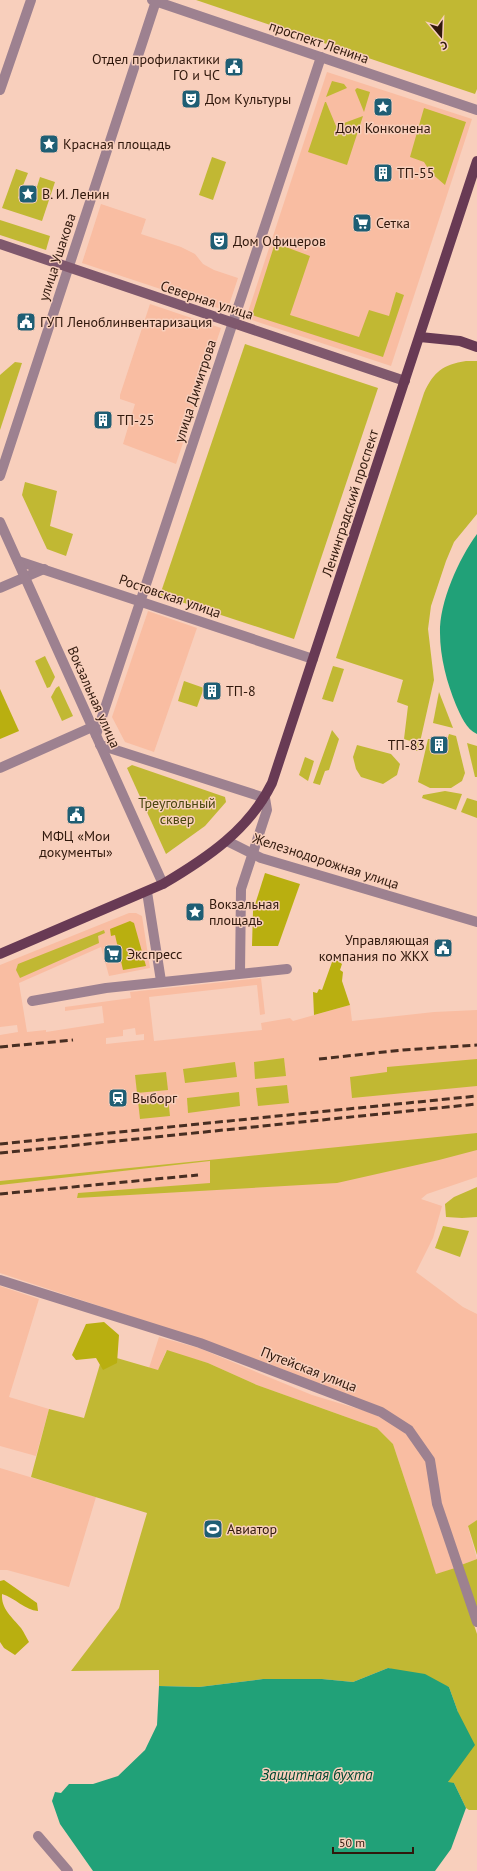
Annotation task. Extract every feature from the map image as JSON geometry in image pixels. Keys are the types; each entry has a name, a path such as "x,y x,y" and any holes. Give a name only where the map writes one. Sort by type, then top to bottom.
{"main road":[{"name":"Ленинградский проспект","path":"227,841 250,817 264,798 272,783 406,381 477,161"},
{"name":"Северная улица","path":"0,244 406,381"},
{"path":"420,337 460,341 477,346"},
{"path":"0,954 147,892 163,884 227,841"}],"street":[{"path":"0,90 31,0"},
{"name":"проспект Ленина","path":"154,1 477,110"},
{"name":"улица Ушакова","path":"0,476 154,1"},
{"name":"улица Димитрова","path":"96,728 140,601 321,57"},
{"name":"Вокзальная улица","path":"0,522 96,728 100,744 163,884"},
{"name":"Ростовская улица","path":"18,561 313,659"},
{"path":"0,588 44,569"},
{"path":"0,768 96,728"},
{"path":"100,744 264,798 268,810 241,889 240,973"},
{"name":"Железнодорожная улица","path":"227,841 252,854 320,877 477,922"},
{"path":"147,892 161,981"},
{"path":"32,1001 106,988 161,981 287,969"},
{"name":"Путейская улица","path":"0,1280 200,1343 381,1412 409,1430 430,1460 437,1504 477,1622"},
{"path":"38,1836 68,1871"}],"shaded area":[{"path":"327,72 472,119 391,366 246,318"},
{"path":"101,204 146,219 141,234 181,247 195,254 203,264 214,270 238,278 227,311 82,263"},
{"path":"150,304 221,328 176,464 123,444 135,404 120,399 120,395"},
{"path":"148,611 197,628 154,752 125,742 112,717"},
{"path":"0,689 19,731 0,739"},
{"path":"265,873 300,884 278,946 252,946 253,911"},
{"path":"129,913 136,913 142,916 150,968 109,976 101,947 19,983 27,1032 46,1030 46,1032 104,1023 102,1006 65,1011 65,1007 131,998 130,992 261,978 265,1014 260,1015 257,985 149,997 154,1041 262,1030 261,1023 290,1018 293,1021 350,1005 352,1021 434,1012 477,1010 477,1177 427,1194 421,1199 442,1206 433,1238 416,1272 463,1307 477,1314 477,1520 468,1527 477,1559 461,1565 440,1503 433,1458 412,1428 202,1340 0,1273 0,1035 18,1032 17,1025 0,1027 0,965","holes":["135,1028 136,1035 144,1034 144,1040 106,1044 106,1038 123,1036 123,1030"]},
{"path":"130,921 134,923 146,966 123,970 115,935 111,936 110,929"},
{"path":"337,960 342,964 340,970 343,972 342,981 350,1005 314,1015 313,992 317,993 319,989 322,990 332,962"},
{"path":"0,1286 39,1299 9,1397 49,1409 36,1456 0,1446"},
{"path":"104,1322 119,1335 117,1363 103,1370 96,1358 76,1360 72,1355 86,1324"},
{"path":"159,1337 199,1348 312,1395 369,1412 398,1426 410,1438 426,1461 455,1568 436,1575 393,1444 377,1428 257,1385 208,1363 166,1351 158,1371 149,1368"},
{"path":"0,1468 96,1497 69,1587 7,1570 0,1570"},
{"path":"4,1580 37,1603 38,1611 33,1610 2,1594 5,1608 21,1628 29,1642 15,1655 4,1648 0,1642 0,1581"}],"green space":[{"path":"196,0 477,0 477,89 475,94"},
{"path":"332,81 344,84 347,88 326,97"},
{"path":"357,88 370,92 364,112 355,90"},
{"path":"325,102 336,126 363,116 347,165 308,152"},
{"path":"424,108 466,122 445,185 431,173 424,162 410,157"},
{"path":"212,157 226,162 213,200 199,195"},
{"path":"16,169 28,173 18,198 32,203 40,177 55,182 42,221 2,208"},
{"path":"0,220 50,236 46,250 0,235"},
{"path":"275,243 310,256 290,315 359,337 369,310 389,316 396,292 404,295 383,357 252,315"},
{"path":"245,344 378,388 294,639 160,595"},
{"path":"466,361 477,361 477,514 454,542 431,606 428,629 434,680 418,751 416,751 413,742 404,739 408,706 397,702 403,680 336,658 424,393 432,379 440,370"},
{"path":"15,362 22,363 0,430 0,375"},
{"path":"25,482 57,491 50,526 73,534 66,556 47,549 22,495"},
{"path":"45,656 55,677 50,687 47,688 35,661"},
{"path":"333,666 344,669 333,702 322,699"},
{"path":"184,681 204,688 197,707 178,701"},
{"path":"59,686 73,716 62,721 51,697 56,688"},
{"path":"439,692 453,728 433,723"},
{"path":"332,730 339,739 329,770 325,771 320,785 313,783"},
{"path":"449,734 456,736 465,773 462,781 451,788 430,788 418,782 428,739 435,739 432,750 443,753"},
{"path":"467,743 477,746 477,777 475,777"},
{"path":"357,745 391,754 400,764 397,775 383,784 361,777 356,769 353,757"},
{"path":"305,757 314,761 308,781 299,775"},
{"name":"Треугольный сквер","path":"132,765 225,797 226,802 205,826 166,854 127,768"},
{"path":"445,791 462,794 456,810 422,798 423,795"},
{"path":"467,798 477,801 477,818 461,812"},
{"path":"104,930 105,933 98,936 99,943 20,978 16,970 18,964"},
{"path":"284,1058 286,1076 255,1079 254,1062"},
{"path":"477,1059 477,1086 352,1098 350,1077 387,1072 387,1067"},
{"path":"235,1062 237,1077 185,1083 183,1069"},
{"path":"166,1072 168,1090 137,1093 135,1075"},
{"path":"287,1085 289,1103 258,1106 256,1088"},
{"path":"239,1092 240,1106 188,1113 187,1098"},
{"path":"168,1098 170,1116 140,1119 138,1101"},
{"path":"477,1133 477,1150 337,1183 77,1198 78,1193 210,1183 210,1161 0,1185 0,1181"},
{"path":"477,1187 477,1217 446,1217 445,1204 454,1197"},
{"path":"443,1226 469,1231 460,1257 435,1248"},
{"path":"167,1350 208,1363 257,1385 377,1428 393,1444 436,1574 455,1568 477,1634 477,1810 469,1810 466,1808 454,1783 448,1783 458,1712 449,1687 388,1668 353,1682 322,1679 263,1679 199,1687 159,1686 159,1670 71,1671 119,1608 147,1513 31,1477 49,1409 84,1418 103,1354 158,1370"},
{"path":"477,1520 477,1555 468,1526"},
{"path":"477,1559 477,1611 461,1565"}],"water":[{"path":"477,534 477,734 473,732 464,722 453,697 443,661 440,633 443,608 451,581 463,555"},
{"name":"Защитная бухта","path":"388,1668 425,1674 449,1687 458,1712 475,1745 448,1782 454,1783 466,1808 451,1849 435,1871 93,1871 60,1824 52,1801 55,1792 61,1793 69,1784 93,1784 118,1776 145,1750 157,1725 159,1686 199,1687 263,1679 322,1679 353,1682"}],"railway":[{"path":"0,1047 73,1040"},
{"path":"319,1059 403,1050 477,1045"},
{"path":"0,1144 477,1096"},
{"path":"0,1153 477,1104"},
{"path":"0,1194 198,1175"}],"place":[{"name":"Отдел профилактики ГО и ЧС","path":"234,67"},
{"name":"Дом Культуры","path":"191,99"},
{"name":"Дом Конконена","path":"383,107"},
{"name":"Красная площадь","path":"49,144"},
{"name":"ТП-55","path":"383,173"},
{"name":"В. И. Ленин","path":"28,194"},
{"name":"Сетка","path":"362,223"},
{"name":"Дом Офицеров","path":"219,241"},
{"name":"ГУП Леноблинвентаризация","path":"26,322"},
{"name":"ТП-25","path":"103,420"},
{"name":"ТП-8","path":"212,691"},
{"name":"ТП-83","path":"439,745"},
{"name":"МФЦ «Мои документы»","path":"76,815"},
{"name":"Вокзальная площадь","path":"195,912"},
{"name":"Управляющая компания по ЖКХ","path":"443,948"},
{"name":"Экспресс","path":"113,954"},
{"name":"Выборг","path":"118,1098"},
{"name":"Авиатор","path":"213,1529"}]}
